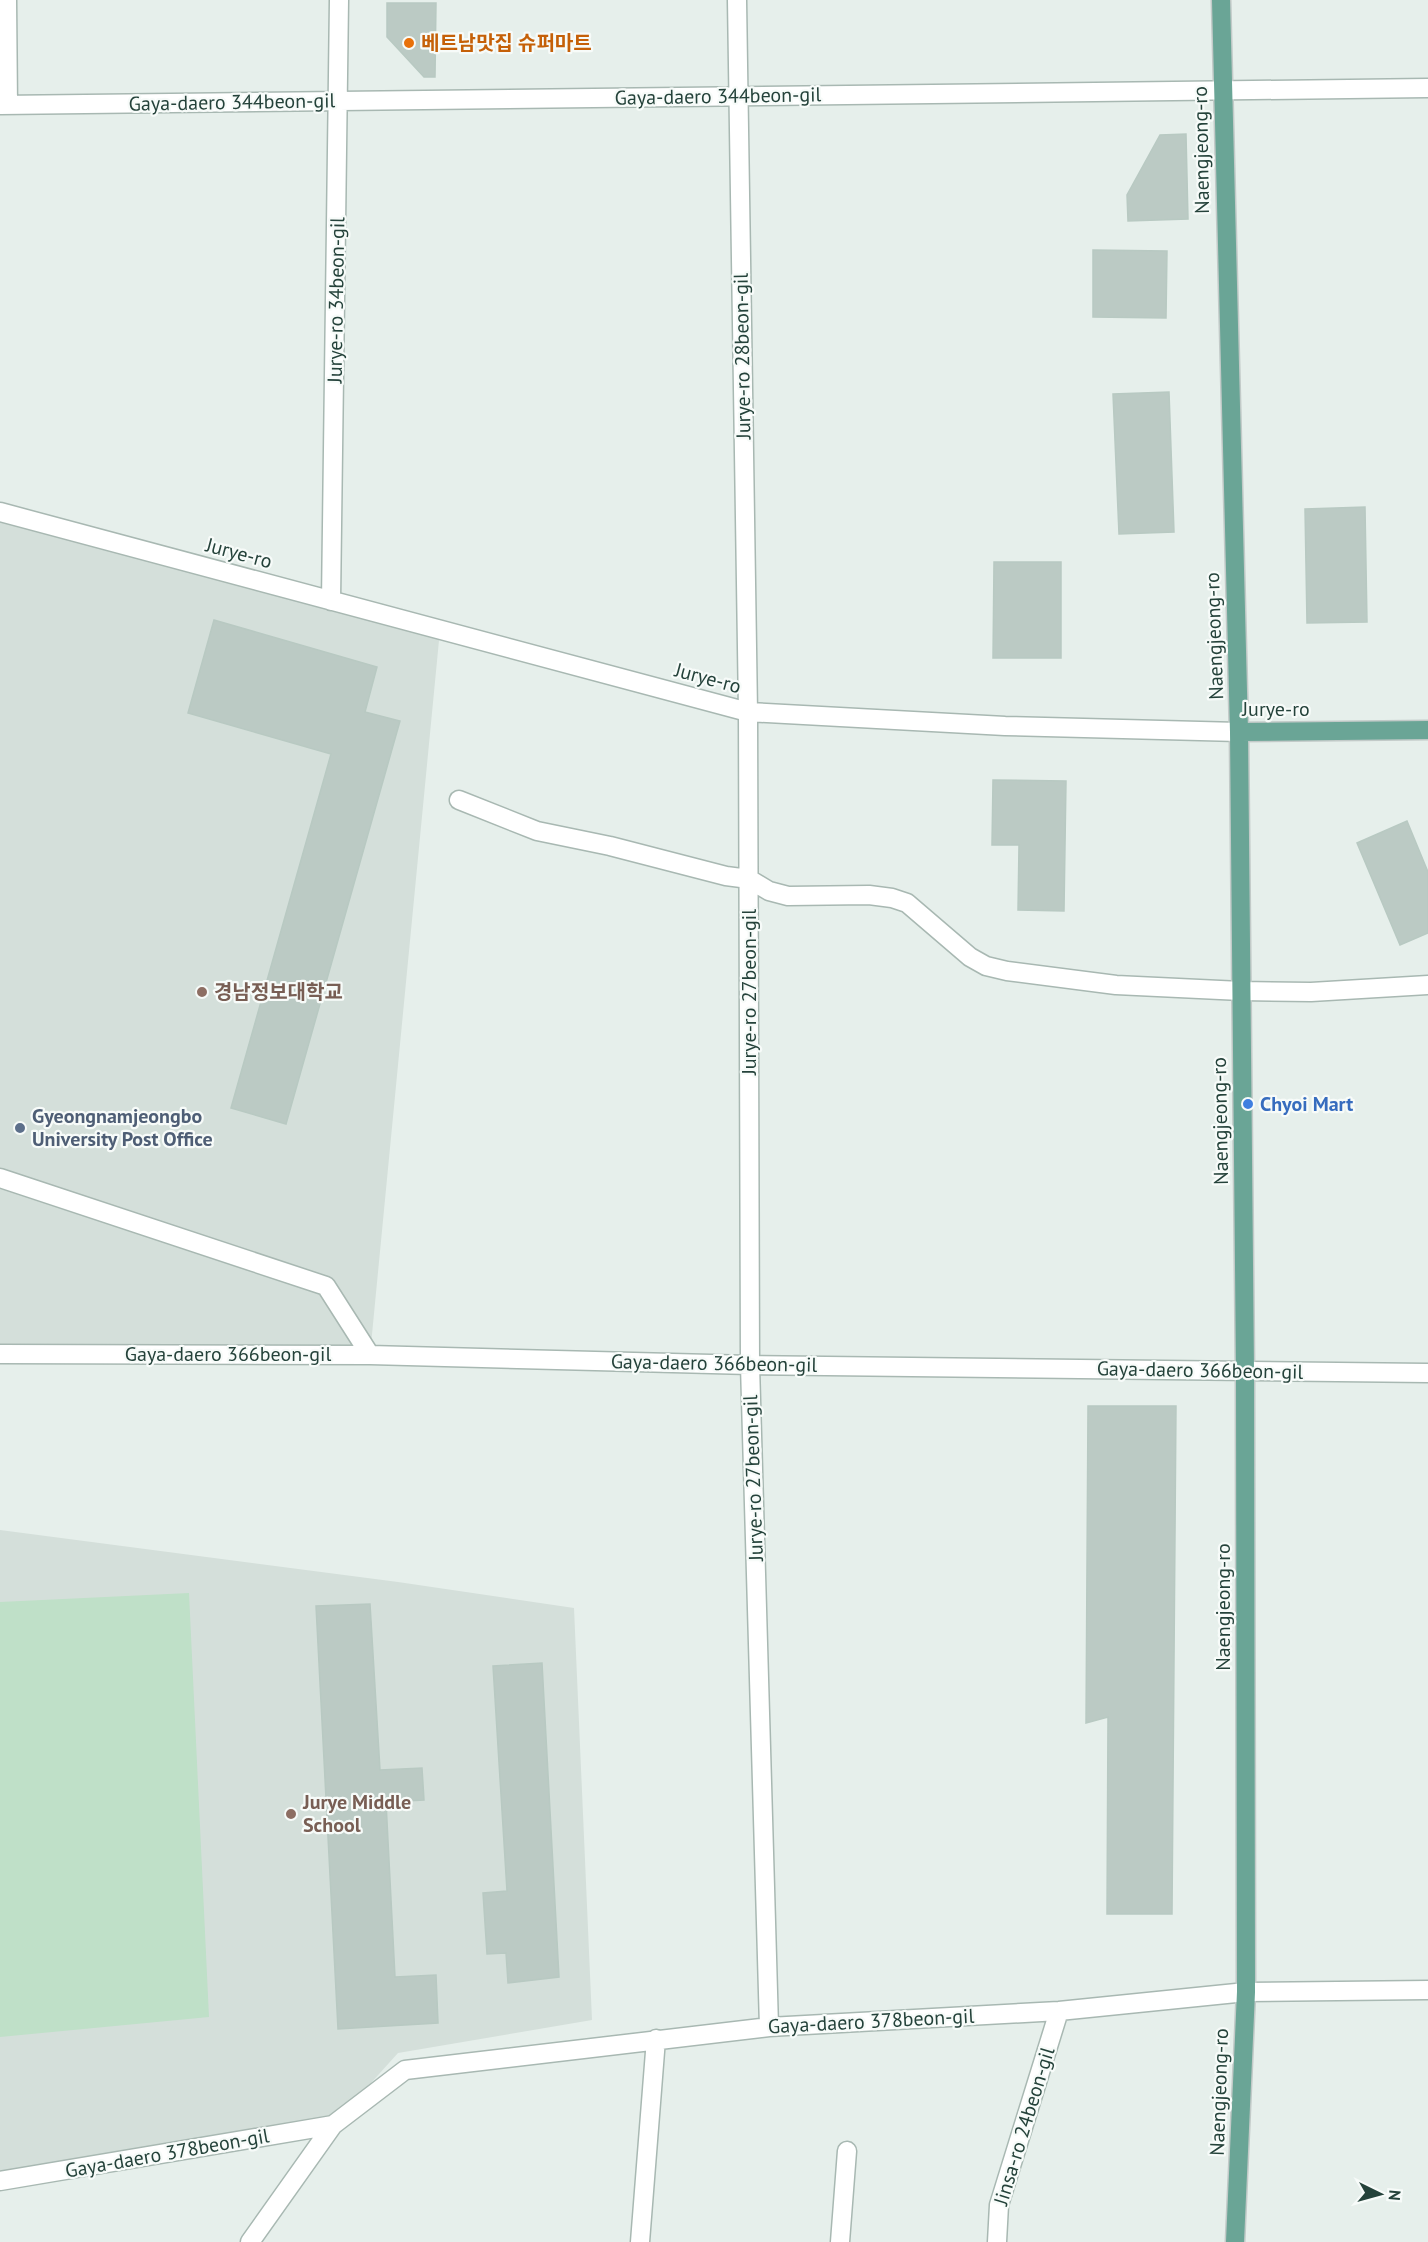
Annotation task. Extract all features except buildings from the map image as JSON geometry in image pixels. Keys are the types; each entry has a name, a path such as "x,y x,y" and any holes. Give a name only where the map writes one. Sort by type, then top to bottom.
{"main road":[{"name":"Naengjeong-ro","path":"1221,0 1239,732 1245,1371 1245,1992 1235,2242"},
{"name":"Jurye-ro","path":"1239,732 1428,730"}],"street":[{"name":"Gaya-daero 344beon-gil","path":"7,0 4,105 1428,87"},
{"name":"Jurye-ro 34beon-gil","path":"331,601 339,0"},
{"name":"Jurye-ro 28beon-gil","path":"737,0 748,712"},
{"name":"Jurye-ro","path":"0,512 748,712 1005,726 1239,732"},
{"name":"Jurye-ro 27beon-gil","path":"748,712 750,1365 769,2027"},
{"path":"459,800 537,831 610,846 726,876 748,879 769,891 788,896 869,894 899,900 907,903 970,957 986,966 1007,971 1116,985 1242,991 1311,992 1428,985"},
{"path":"0,1178 326,1286 370,1355"},
{"name":"Gaya-daero 366beon-gil","path":"0,1353 370,1355 750,1365 1428,1373"},
{"name":"Gaya-daero 378beon-gil","path":"250,2242 333,2125 405,2070 769,2027 1059,2011 1245,1992 1428,1990"},
{"name":"Jinsa-ro 24beon-gil","path":"997,2242 999,2205 1059,2011"},
{"path":"640,2242 656,2039"},
{"name":"Gaya-daero 378beon-gil","path":"0,2181 333,2125"},
{"path":"840,2242 847,2151"}],"shaded area":[{"name":"경남정보대학교","path":"0,512 440,630 370,1355 0,1354"},
{"name":"Jurye Middle School","path":"0,1530 398,1582 574,1608 592,2020 398,2053 333,2125 0,2181"}],"green space":[{"path":"189,1593 209,2017 0,2037 0,1602"}],"place":[{"name":"베트남맛집 슈퍼마트","path":"409,43"},
{"name":"경남정보대학교","path":"202,992"},
{"name":"Chyoi Mart","path":"1248,1104"},
{"name":"Gyeongnamjeongbo University Post Office","path":"20,1128"},
{"name":"Jurye Middle School","path":"291,1814"}]}
